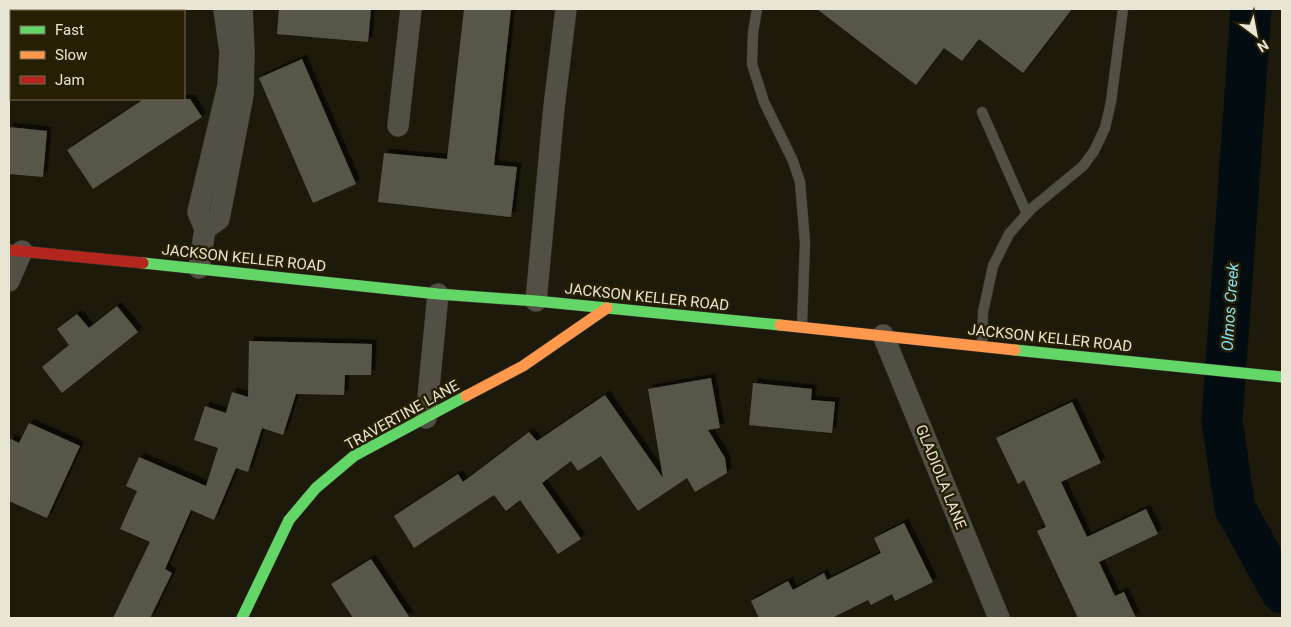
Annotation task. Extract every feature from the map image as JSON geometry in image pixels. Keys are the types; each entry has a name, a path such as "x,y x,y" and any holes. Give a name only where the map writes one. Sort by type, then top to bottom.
{"main road":[{"name":"JACKSON KELLER ROAD","path":"15,251 199,268 438,294 536,301 802,327 1282,377"},
{"name":"TRAVERTINE LANE","path":"242,618 289,520 316,488 354,456 523,366 607,308"}],"street":[{"path":"199,268 204,229 198,212 228,86 230,52 224,9"},
{"path":"204,229 220,219 243,94 244,51 242,9"},
{"path":"398,126 411,9"},
{"path":"536,301 554,107 566,9"},
{"path":"9,282 15,251"},
{"path":"426,418 438,294"},
{"name":"GLADIOLA LANE","path":"883,336 995,617"}],"lane":[{"path":"757,9 753,32 752,64 764,102 793,161 800,182 805,242 802,327"},
{"path":"982,346 983,312 993,266 1009,234 1031,209 1083,166 1094,150 1105,128 1111,102 1123,9"},
{"path":"982,112 1027,214"}],"building":[{"path":"279,9 371,9 368,42 277,34"},
{"path":"464,9 511,9 494,165 517,167 511,217 378,202 384,153 447,159"},
{"path":"817,9 1072,9 1023,73 979,39 962,61 944,48 916,85"},
{"path":"302,59 356,184 313,203 259,78"},
{"path":"190,99 202,117 93,189 67,150 142,100"},
{"path":"9,127 47,131 43,177 9,174"},
{"path":"117,306 138,332 62,393 42,367 69,345 57,329 77,314 89,328"},
{"path":"249,341 372,344 371,375 345,375 344,395 296,394 283,435 262,428 248,472 236,468 214,520 191,510 165,569 172,573 150,618 113,618 150,542 120,529 137,491 126,486 139,457 206,486 218,448 194,440 205,406 226,413 232,392 248,397"},
{"path":"711,378 720,428 708,430 725,458 727,473 695,492 687,478 638,511 601,456 578,471 571,461 542,483 581,539 558,554 520,500 506,511 494,495 414,548 394,516 458,474 463,482 529,432 537,441 605,395 663,478 648,389"},
{"path":"753,383 812,389 811,400 835,402 832,433 749,425"},
{"path":"1072,402 1101,463 1061,482 1087,537 1146,509 1158,534 1099,562 1115,596 1124,592 1136,618 1078,618 1037,531 1046,527 1024,480 1018,484 996,438"},
{"path":"29,423 80,446 47,518 9,501 9,438 19,443"},
{"path":"904,523 933,582 895,601 892,594 871,605 868,600 832,618 759,618 751,601 788,581 793,590 824,573 827,580 881,553 874,538"},
{"path":"371,559 410,618 353,618 331,584"}],"waterway":[{"name":"Olmos Creek","path":"1251,9 1222,421 1235,508 1282,593"}],"traffic: fast":[{"path":"143,263 438,294 536,301 780,325"},
{"path":"1015,350 1282,377"},
{"path":"242,618 289,520 316,488 354,456 466,396"}],"traffic: slow":[{"path":"466,396 523,366 607,308"},
{"path":"780,325 1015,350"}],"traffic: jam":[{"path":"9,250 143,263"}]}
